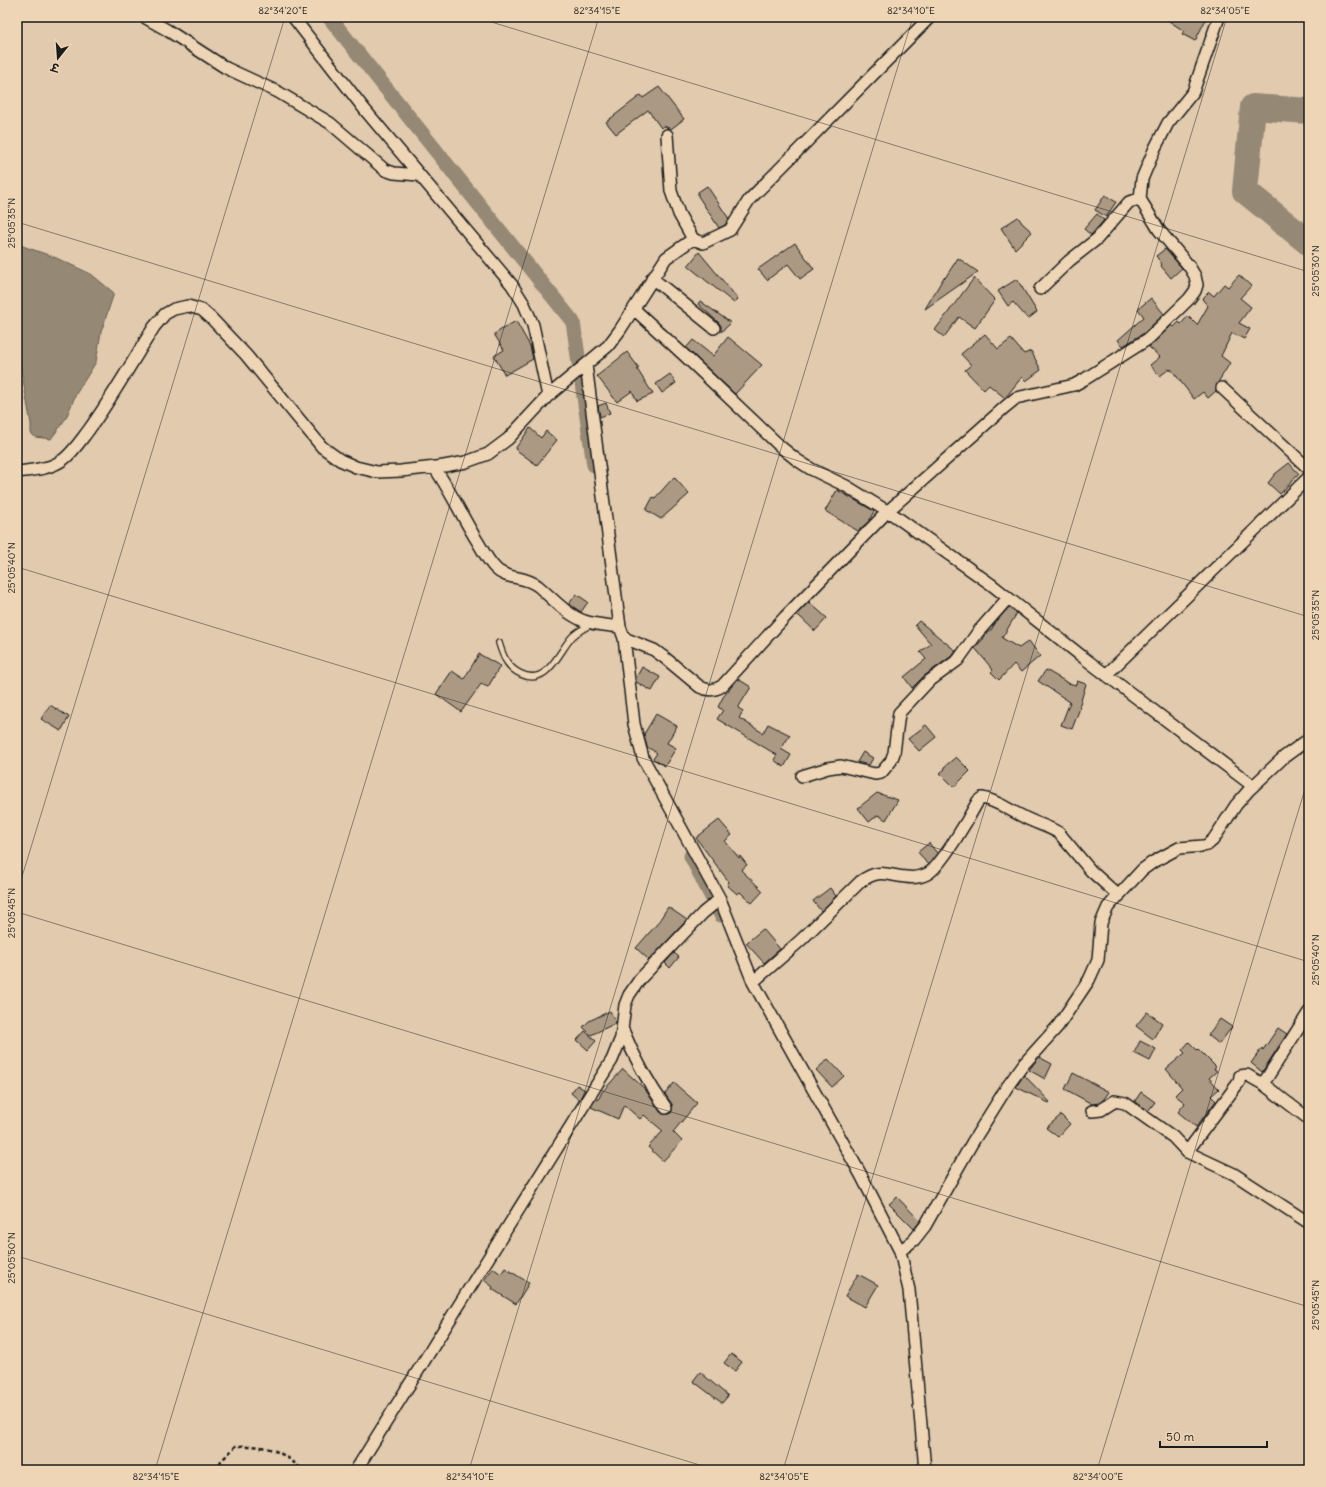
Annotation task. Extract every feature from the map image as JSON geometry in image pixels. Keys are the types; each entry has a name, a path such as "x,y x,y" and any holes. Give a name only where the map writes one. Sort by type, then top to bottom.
{"street":[{"path":"144,17 226,68 278,92 330,123 385,170 394,173 419,175"},
{"path":"293,17 365,110 512,285 524,304 533,325 552,393"},
{"path":"667,136 671,191 679,214 693,239 703,243 730,230 749,200 930,17"},
{"path":"624,638 654,650 700,687 707,690 715,690 722,686 784,617 888,511 1005,406 1016,398 1074,385 1085,379 1148,339 1189,299 1195,291 1195,276 1189,266 1159,230 1140,199 1142,179 1155,148 1168,123 1192,92 1219,17"},
{"path":"1040,289 1069,261 1097,239 1129,202 1140,199"},
{"path":"17,472 37,470 64,459 98,417 154,327 165,314 174,309 188,306 202,310 212,319 246,355 322,447 340,460 356,467 376,472 401,471 466,462 488,454 508,439 552,393 608,346 634,309 652,278 666,258 693,239"},
{"path":"652,278 714,328"},
{"path":"634,309 782,448 797,460 811,469 846,486 888,511 1008,598 1106,675 1253,786"},
{"path":"586,365 617,626 624,638 634,724 643,758 717,902 753,982 861,1175 900,1251 909,1290 925,1470"},
{"path":"1222,388 1309,469"},
{"path":"434,467 446,484 468,527 497,570 507,576 528,580 537,585 549,597 582,620 597,624 617,626"},
{"path":"1106,675 1309,477"},
{"path":"802,776 828,768 841,766 875,774 881,773 891,761 894,753 899,713 928,682 958,660 978,632 1008,598"},
{"path":"900,1251 914,1240 925,1226 989,1114 1023,1065 1058,1026 1089,980 1098,960 1101,923 1108,907 1142,870 1168,853 1179,848 1208,845 1213,840 1236,805 1253,786 1284,757 1309,739"},
{"path":"753,982 801,940 868,875 884,873 906,877 916,877 927,874 938,866 978,801 982,798 999,802 1021,816 1053,829 1059,833 1091,871 1119,896"},
{"path":"356,1470 612,1060 619,1043 629,995 640,979 703,913 717,902"},
{"path":"1263,1084 1309,1012"},
{"path":"622,1027 633,1054 645,1077 666,1108"},
{"path":"1187,1152 1239,1082 1240,1076 1247,1075 1263,1084 1309,1119"},
{"path":"1092,1111 1101,1110 1115,1101 1125,1103 1173,1137 1187,1152 1234,1174 1309,1223"}],"lane":[{"path":"499,643 506,661 516,672 532,677 539,676 549,668 573,635 597,624"}],"path":[{"path":"216,1470 221,1461 236,1446 255,1445 272,1449 290,1459 302,1470"}],"shaded area":[{"path":"17,244 54,257 91,274 114,293 101,332 96,362 76,394 66,418 51,439 35,437 31,433 31,424 17,347"}],"building":[{"path":"1163,17 1207,17 1195,41 1182,34 1184,31"},
{"path":"659,87 684,119 671,129 664,126 661,128 648,110 616,134 606,122 641,95 643,98"},
{"path":"707,186 729,219 725,225 719,228 698,196 698,192"},
{"path":"1105,195 1116,202 1106,217 1095,210"},
{"path":"1097,214 1104,220 1091,235 1084,229"},
{"path":"1018,217 1032,232 1015,249 1001,228"},
{"path":"795,243 814,269 800,279 788,264 767,280 758,269"},
{"path":"1165,249 1182,268 1171,278 1161,266 1162,264 1156,256"},
{"path":"699,252 738,299 734,303 688,266"},
{"path":"958,258 978,272 925,309 944,277 945,278"},
{"path":"1239,275 1251,286 1240,298 1251,307 1239,323 1250,329 1244,339 1232,333 1221,356 1230,363 1217,384 1216,391 1208,398 1203,392 1194,399 1171,369 1160,376 1150,365 1160,357 1149,347 1172,325 1174,327 1179,322 1181,324 1188,316 1197,325 1208,306 1202,299 1209,292 1214,296 1224,284 1228,287"},
{"path":"974,278 995,300 975,328 959,317 944,337 935,330"},
{"path":"1017,279 1037,312 1028,319 1013,302 1008,306 998,291"},
{"path":"1151,298 1164,314 1144,333 1123,346 1118,340 1144,317 1138,309"},
{"path":"700,301 731,323 721,332 721,326 719,323 698,304"},
{"path":"516,321 530,346 533,359 505,375 494,356 504,350 494,334"},
{"path":"985,334 998,349 1011,339 1024,354 1031,351 1041,370 1026,381 1022,377 1005,398 989,385 984,390 965,370 971,365 961,354"},
{"path":"728,337 762,365 735,394 686,348 693,340 713,356"},
{"path":"627,352 639,368 637,369 653,394 637,401 632,391 617,402 597,376"},
{"path":"670,374 676,383 662,393 656,384"},
{"path":"606,403 610,413 600,417 598,406"},
{"path":"530,428 541,438 546,431 557,440 537,465 515,449"},
{"path":"1289,463 1299,474 1280,494 1268,483 1275,474"},
{"path":"674,477 689,494 661,519 646,510 653,497 655,498"},
{"path":"837,490 874,511 869,521 858,531 825,511"},
{"path":"576,594 588,602 581,612 569,604"},
{"path":"809,602 827,618 815,631 797,614"},
{"path":"1009,607 1017,613 1002,638 1019,648 1029,641 1040,656 1021,672 1014,664 999,680 991,672 993,670 975,648 984,638 983,636 991,630"},
{"path":"919,621 956,651 953,655 924,676 912,688 904,677 926,659 920,652 931,644 915,625"},
{"path":"479,654 500,666 488,687 481,684 461,712 436,694 452,671 464,679"},
{"path":"642,667 660,677 652,691 636,682 636,678"},
{"path":"1046,670 1068,683 1076,685 1077,681 1086,684 1079,707 1080,708 1072,729 1061,725 1070,702 1038,681"},
{"path":"738,679 751,687 738,708 743,711 739,718 763,733 768,724 790,735 781,749 791,755 784,767 774,760 777,755 717,719 723,710 718,707 723,697"},
{"path":"50,705 69,717 61,731 41,719"},
{"path":"656,714 677,726 667,743 676,748 665,766 653,759 657,753 647,747 644,734"},
{"path":"926,725 936,737 919,751 908,739"},
{"path":"863,752 873,758 869,765 857,762"},
{"path":"956,757 970,771 954,787 940,773 945,769 944,767"},
{"path":"877,793 898,800 886,820 878,815 869,822 858,808"},
{"path":"719,820 732,835 725,841 747,865 741,870 763,891 752,903 740,892 737,894 727,885 729,882 696,838"},
{"path":"929,843 937,853 928,865 918,852"},
{"path":"830,888 836,896 821,911 813,901"},
{"path":"668,907 687,920 649,960 636,948 657,924"},
{"path":"763,929 780,949 764,963 746,943"},
{"path":"674,953 679,957 670,968 665,963"},
{"path":"610,1011 616,1023 591,1035 583,1027 589,1021"},
{"path":"1147,1012 1162,1023 1153,1039 1136,1026"},
{"path":"1220,1019 1232,1027 1219,1044 1208,1035"},
{"path":"1278,1028 1287,1034 1262,1072 1251,1063 1262,1048 1263,1050"},
{"path":"585,1031 596,1041 588,1050 577,1040"},
{"path":"1140,1041 1156,1049 1150,1061 1134,1053"},
{"path":"1189,1042 1216,1067 1214,1069 1217,1071 1209,1078 1219,1089 1211,1096 1216,1101 1196,1127 1178,1112 1185,1103 1175,1095 1182,1088 1166,1069 1185,1053 1182,1050"},
{"path":"1039,1057 1052,1064 1045,1079 1029,1070"},
{"path":"828,1059 844,1076 832,1087 816,1070"},
{"path":"623,1069 645,1089 660,1112 663,1114 670,1114 672,1111 672,1104 665,1094 674,1083 697,1103 673,1132 682,1141 663,1161 648,1147 663,1131 644,1115 640,1119 624,1105 618,1119 591,1107 596,1099 598,1100 602,1092"},
{"path":"1073,1073 1109,1092 1099,1103 1092,1104 1065,1089"},
{"path":"1024,1075 1050,1102 1049,1103 1016,1087"},
{"path":"577,1085 585,1090 579,1100 571,1093"},
{"path":"1141,1092 1155,1102 1148,1111 1135,1101"},
{"path":"1061,1115 1070,1124 1058,1137 1046,1128"},
{"path":"897,1197 920,1221 914,1229 889,1204"},
{"path":"493,1268 501,1274 505,1268 529,1283 516,1304 492,1289 493,1287 484,1280"},
{"path":"858,1274 878,1285 865,1307 845,1296"},
{"path":"731,1354 742,1362 735,1371 724,1363"},
{"path":"700,1372 728,1396 722,1403 693,1381"}],"waterway":[{"path":"329,17 573,322 594,465"},
{"path":"1309,111 1253,107 1245,191 1309,243"},
{"path":"691,856 721,915"}]}
